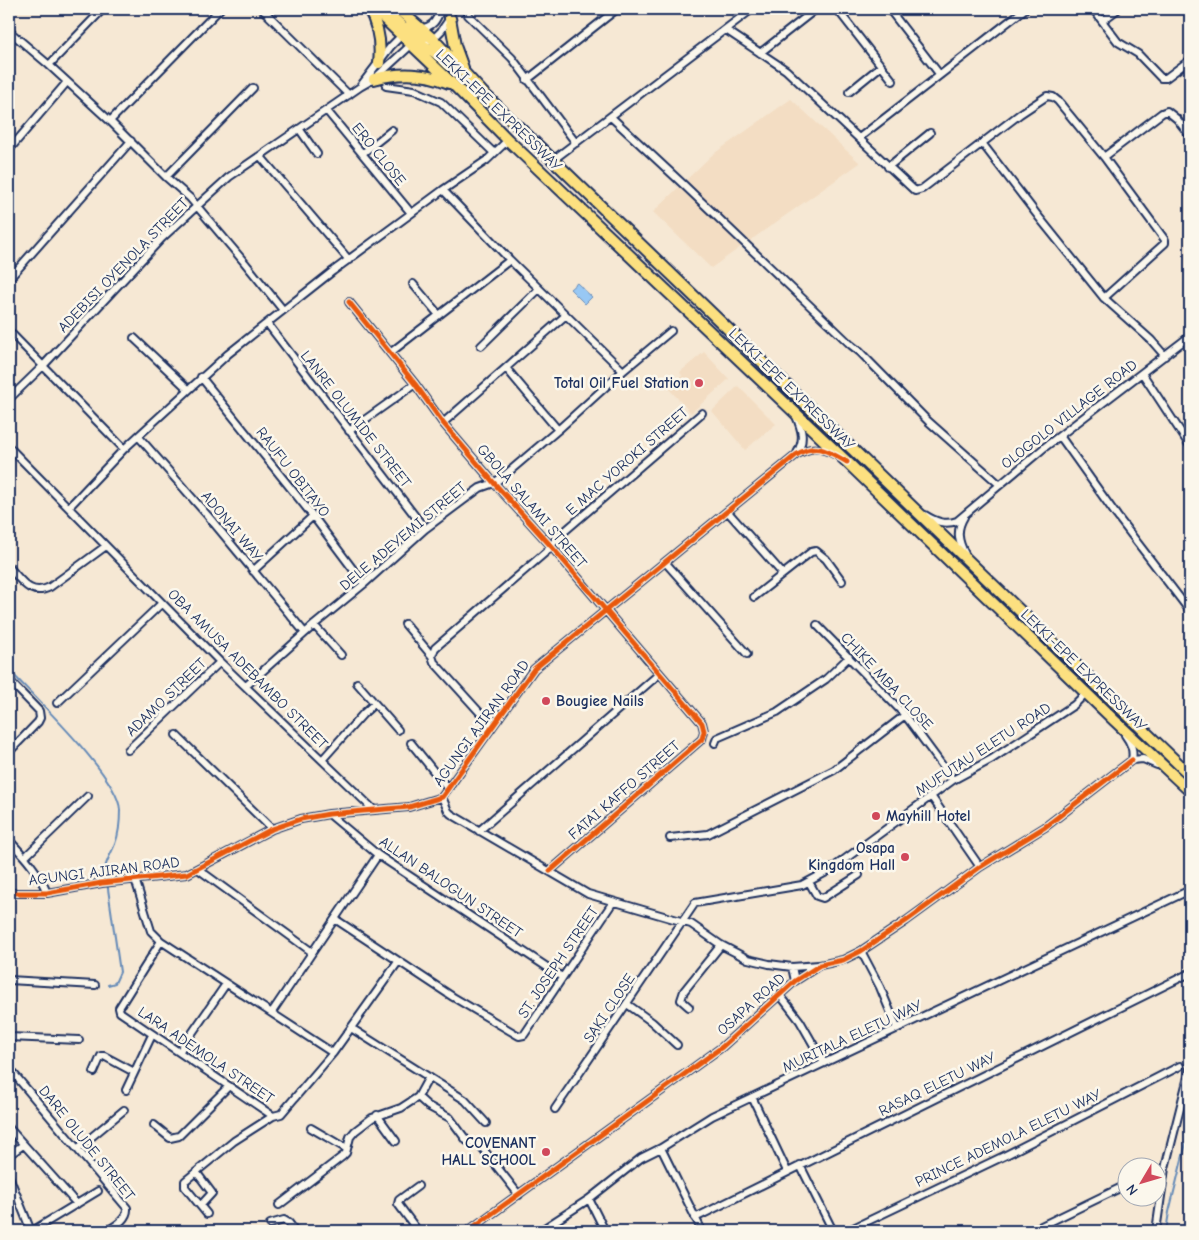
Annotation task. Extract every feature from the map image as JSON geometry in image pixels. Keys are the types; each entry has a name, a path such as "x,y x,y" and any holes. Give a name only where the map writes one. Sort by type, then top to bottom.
{"highway":[{"path":"369,9 378,31 379,63"},
{"name":"LEKKI-EPE EXPRESSWAY","path":"374,9 401,35 416,44 508,140 796,415 848,462 1190,791"},
{"path":"382,9 403,27 418,30"},
{"path":"398,9 418,30 433,39"},
{"path":"451,14 455,46 459,58 465,72 482,92"},
{"name":"LEKKI-EPE EXPRESSWAY","path":"433,39 482,92 1190,775"},
{"path":"416,44 443,58 500,114 512,120"},
{"path":"374,79 396,74 415,75 438,79 455,86"}],"street":[{"path":"49,65 102,9"},
{"path":"110,120 220,9"},
{"path":"262,9 349,95"},
{"path":"360,87 401,35 432,26 436,23 441,9"},
{"path":"527,80 617,9"},
{"path":"553,160 752,9"},
{"path":"760,53 816,9"},
{"path":"837,9 893,81"},
{"path":"889,9 940,75"},
{"path":"859,138 1024,9"},
{"path":"1093,9 1118,42 1138,54 1162,78 1166,78 1190,60"},
{"path":"1102,20 1118,9"},
{"path":"360,87 374,79 416,44 433,39 445,27 451,14"},
{"path":"468,14 506,51 576,143"},
{"path":"726,30 786,70 915,191 922,189 1020,114 1047,96 1053,97 1104,157 1165,240 1164,244 1104,298"},
{"path":"9,31 110,120 197,206 282,310"},
{"path":"849,92 881,66"},
{"path":"9,150 67,82"},
{"path":"386,86 414,90 441,102 494,153"},
{"name":"ADEBISI OYENOLA STREET","path":"9,399 43,366 162,238 197,206 230,177 360,87"},
{"path":"166,177 253,88"},
{"name":"ERO CLOSE","path":"327,111 411,213"},
{"path":"1104,157 1167,111 1177,119 1190,136"},
{"path":"611,117 860,352 928,421 1000,485"},
{"path":"300,130 317,154"},
{"path":"363,153 392,130"},
{"path":"888,167 930,132"},
{"path":"69,507 124,449 228,354 282,310 411,213 488,160 508,140"},
{"path":"9,279 131,141"},
{"path":"982,143 1104,298 1151,340 1164,356"},
{"path":"261,156 349,260"},
{"path":"443,190 510,260 623,371"},
{"path":"390,353 510,260"},
{"path":"413,284 438,316"},
{"path":"481,346 539,289"},
{"name":"GBOLA SALAMI STREET","path":"350,302 416,384 443,423 607,610 702,723"},
{"path":"443,423 566,315"},
{"name":"LANRE OLUMIDE STREET","path":"267,323 426,529"},
{"path":"9,331 124,449"},
{"name":"DELE ADEYEMI STREET","path":"246,686 426,529 480,488 494,483 671,331"},
{"name":"OLOGOLO VILLAGE ROAD","path":"966,515 1060,436 1190,336"},
{"path":"134,338 188,389"},
{"path":"506,368 558,430"},
{"path":"1142,373 1190,446"},
{"name":"RAUFU OBITAYO","path":"201,377 313,516 364,584"},
{"path":"350,431 416,384"},
{"name":"E MAC YOROKI STREET","path":"432,656 435,648 551,546 558,537 702,414"},
{"path":"796,415 802,430 801,446 796,455"},
{"name":"ADONAI WAY","path":"138,436 305,633"},
{"path":"1060,436 1117,516 1190,610"},
{"name":"OBA AMUSA ADEBAMBO STREET","path":"9,447 220,662 373,809"},
{"path":"796,455 806,449 820,449 848,462"},
{"name":"AGUNGI AJIRAN ROAD","path":"9,894 47,893 102,883 187,874 272,829 301,819 373,809 409,807 442,797 534,669 796,455"},
{"path":"909,505 940,523 952,523 966,515"},
{"path":"728,512 782,574"},
{"path":"966,515 959,527 958,539 974,568"},
{"path":"253,571 313,516"},
{"path":"9,567 31,590 42,591 106,546"},
{"path":"754,597 811,552 816,551 826,559 842,581"},
{"path":"665,562 747,654"},
{"path":"57,703 162,602"},
{"path":"405,624 432,656 434,662 492,726"},
{"path":"314,625 341,655"},
{"name":"CHIKE MBA CLOSE","path":"817,625 905,715 954,780"},
{"path":"715,743 717,738 777,712 826,679 849,657"},
{"name":"ADAMO STREET","path":"128,750 220,662"},
{"path":"479,831 659,674"},
{"path":"9,680 40,714 38,722 9,752"},
{"path":"357,683 398,730"},
{"name":"MUFUTAU ELETU ROAD","path":"683,922 695,903 794,888 809,882 830,870 954,780 992,759 1074,705 1086,693"},
{"path":"322,760 374,704"},
{"path":"670,838 708,834 834,770 905,715"},
{"path":"1116,721 1130,743 1133,751 1132,760 1143,759 1152,761 1171,772"},
{"name":"FATAI KAFFO STREET","path":"550,871 702,739 704,731 702,723"},
{"path":"176,735 272,829"},
{"path":"411,743 448,789"},
{"name":"OSAPA ROAD","path":"468,1231 722,1047 796,981 820,965 843,960 861,950 980,867 1045,827 1132,760"},
{"path":"25,857 88,796"},
{"path":"931,796 980,867"},
{"path":"442,797 448,810 479,831 588,894 691,924 721,945 748,959 792,967 820,965"},
{"name":"ALLAN BALOGUN STREET","path":"329,814 378,855 562,977"},
{"path":"9,840 25,857 42,880 47,893"},
{"path":"272,1012 378,855"},
{"path":"198,869 312,952"},
{"path":"809,882 817,896 823,898 859,875"},
{"path":"135,879 152,931 161,941 333,1053"},
{"name":"MURITALA ELETU WAY","path":"540,1231 589,1199 641,1158 661,1148 712,1116 1190,890"},
{"name":"ST. JOSEPH STREET","path":"398,962 513,1034 524,1035 613,902"},
{"path":"335,919 398,962"},
{"name":"SAKI CLOSE","path":"555,1109 683,922"},
{"name":"LARA ADEMOLA STREET","path":"161,941 119,1010 152,1035 273,1116 281,1114 333,1053 398,962"},
{"path":"689,1007 681,1000 684,991 721,945"},
{"path":"861,950 880,987 897,1028"},
{"path":"792,967 796,981"},
{"name":"RASAQ ELETU WAY","path":"696,1218 1190,973"},
{"path":"9,980 95,985"},
{"path":"179,1052 226,984"},
{"path":"780,995 800,1021 824,1063"},
{"path":"627,1004 652,1022 677,1045"},
{"path":"351,1028 465,1100 486,1123"},
{"path":"126,1090 152,1035"},
{"path":"9,1037 79,1040"},
{"path":"94,1072 101,1056 104,1056 134,1072"},
{"name":"PRINCE ADEMOLA ELETU WAY","path":"847,1231 1004,1156 1180,1066"},
{"name":"DARE OLUDE STREET","path":"9,1068 127,1208 128,1213 126,1217 108,1231"},
{"path":"1166,1164 1190,1069"},
{"path":"279,1205 343,1156 350,1137 355,1131 377,1115 401,1108 418,1097 429,1077"},
{"path":"154,1125 170,1138 179,1136 229,1086"},
{"path":"418,1097 428,1106 450,1118 467,1140 480,1145 519,1195"},
{"path":"752,1097 788,1171"},
{"path":"77,1149 124,1110"},
{"path":"377,1115 396,1141"},
{"path":"207,1214 184,1184 185,1182 234,1141 273,1116"},
{"path":"9,1128 77,1204"},
{"path":"311,1128 347,1149"},
{"path":"9,1155 23,1145"},
{"path":"661,1148 702,1231"},
{"path":"800,1165 833,1231"},
{"path":"197,1173 212,1193 201,1205"},
{"path":"9,1176 31,1231 98,1191"},
{"path":"406,1231 416,1229 398,1204 399,1200 418,1186"},
{"path":"1031,1231 1116,1190"},
{"path":"589,1199 606,1231"},
{"path":"1156,1231 1159,1208"},
{"path":"270,1224 284,1220 295,1231"}],"shaded area":[{"path":"791,99 860,163 711,268 653,212 712,155"},
{"name":"Total Oil Fuel Station","path":"704,352 729,379 691,413 668,388 682,376 680,372"},
{"path":"738,386 776,424 745,450 712,411"}],"water":[{"path":"577,283 592,297 585,304 570,289"}],"waterway":[{"path":"9,670 91,758 106,778 116,796 120,810 118,831 105,868 120,972 115,983 108,985"},
{"path":"1166,1231 1190,1127"}],"cycle path":[{"path":"349,302 415,384 443,423 702,723 704,731 702,739 550,871"},
{"path":"9,893 47,893 102,883 187,874 272,829 301,819 329,814 409,807 442,797 534,669 796,455 810,449 817,449 828,452 847,462"},
{"path":"468,1231 722,1047 795,981 820,965 843,960 861,951 980,867 1045,827 1132,760"}],"place":[{"name":"Total Oil Fuel Station","path":"699,383"},
{"name":"Bougiee Nails","path":"546,701"},
{"name":"Mayhill Hotel","path":"876,816"},
{"name":"Osapa Kingdom Hall","path":"905,857"},
{"name":"COVENANT HALL SCHOOL","path":"546,1152"}]}
